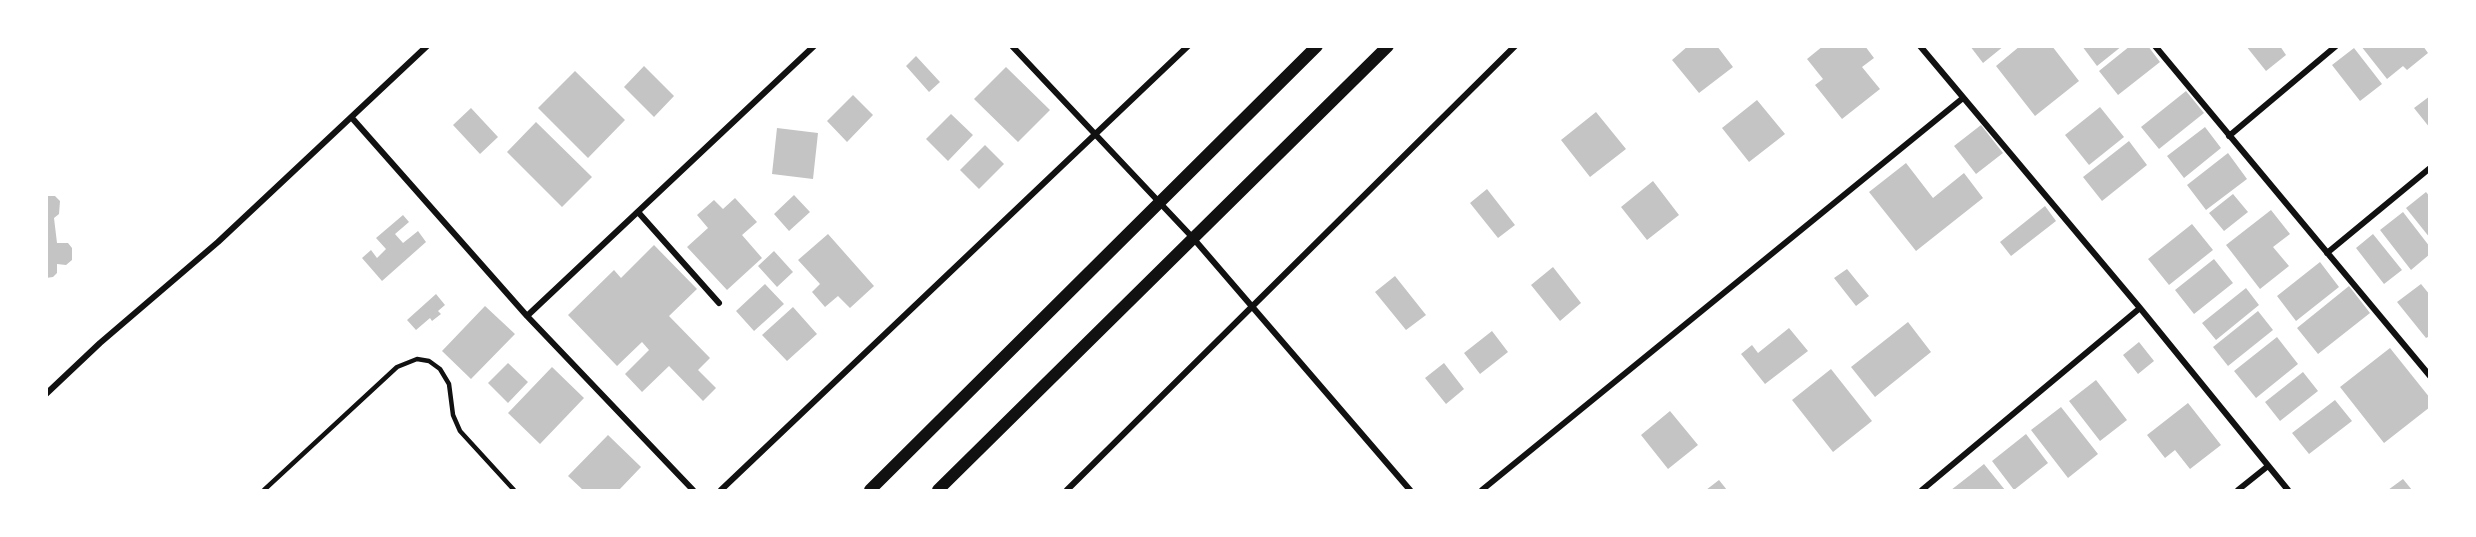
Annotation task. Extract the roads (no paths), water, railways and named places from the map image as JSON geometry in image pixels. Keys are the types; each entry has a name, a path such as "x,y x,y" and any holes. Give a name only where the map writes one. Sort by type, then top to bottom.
{"main road":[{"path":"870,490 1317,46"},
{"path":"938,490 1388,46"}],"street":[{"path":"46,394 100,343 218,242 427,46"},
{"path":"527,316 814,46"},
{"path":"1012,46 1157,203 1193,238 1410,490"},
{"path":"721,490 1188,46"},
{"path":"1067,490 1515,46"},
{"path":"1920,46 2140,308 2288,490"},
{"path":"2155,46 2429,373"},
{"path":"2229,136 2336,46"},
{"path":"1482,490 1963,98"},
{"path":"352,118 527,316 693,490"},
{"path":"2327,253 2430,168"},
{"path":"638,212 719,303"},
{"path":"1922,490 2140,308"},
{"path":"2238,490 2268,466"}],"lane":[{"path":"264,490 397,367 417,359 429,361 445,376 449,384 453,415 460,431 514,490"}]}
